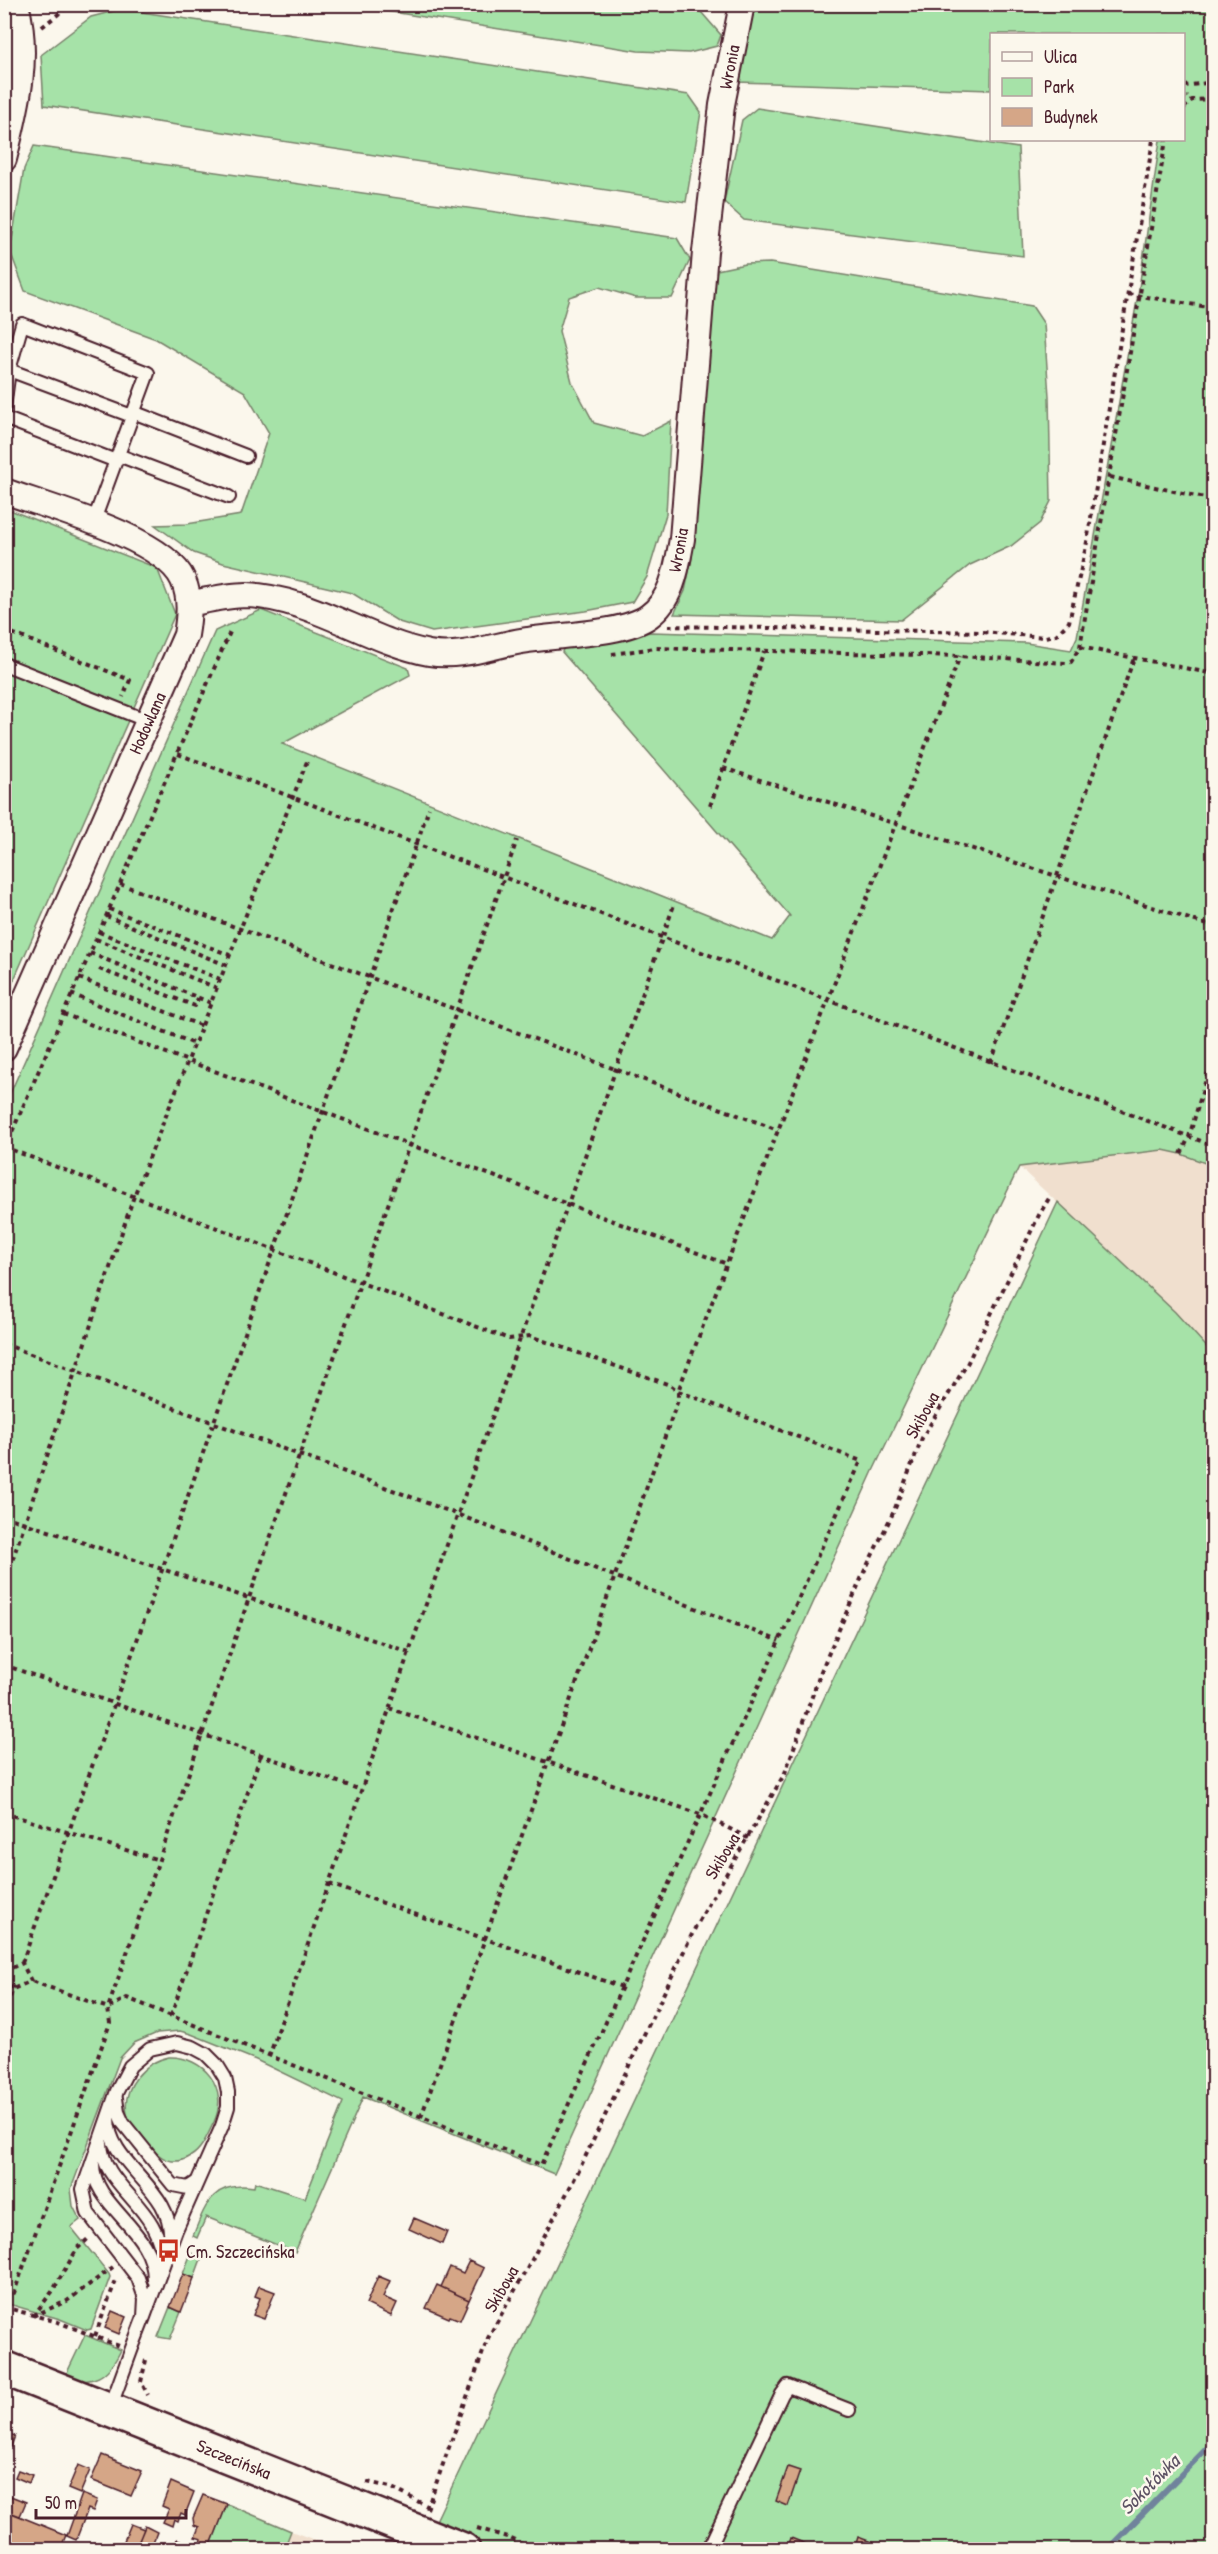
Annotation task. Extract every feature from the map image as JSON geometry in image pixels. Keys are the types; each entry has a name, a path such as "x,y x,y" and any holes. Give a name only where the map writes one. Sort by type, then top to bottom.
{"main road":[{"name":"Szczecińska","path":"4,2368 463,2550"}],"street":[{"path":"4,159 19,99 23,67 16,4"},
{"name":"Wronia","path":"648,617 661,605 669,591 677,566 682,538 704,263 722,105 741,4"},
{"name":"Hodowlana","path":"4,491 93,523 151,548 167,559 183,579 189,604 186,635 4,1047"},
{"path":"189,604 223,597 263,597 299,605 400,644 430,653 449,654 529,639 615,628 648,617"}],"lane":[{"path":"4,408 10,347 22,324 148,373 93,523"},
{"path":"9,370 246,456"},
{"path":"4,418 229,497"},
{"path":"4,664 148,721"},
{"path":"109,2409 144,2317 168,2251 228,2107 225,2078 217,2065 206,2054 193,2047 177,2043 163,2044 150,2049 130,2066 117,2091 83,2189 85,2206 138,2278 145,2298 144,2317"},
{"path":"117,2091 116,2105 123,2123 169,2181 181,2189 188,2188 197,2182"},
{"path":"109,2114 109,2129 114,2143 165,2210 170,2236 168,2251"},
{"path":"101,2136 101,2148 106,2164 156,2230 161,2249 160,2272"},
{"path":"94,2157 93,2173 98,2185 148,2251 154,2269 152,2293"},
{"path":"708,2550 782,2394 788,2386 849,2410"}],"path":[{"path":"22,42 71,4"},
{"path":"1185,86 1214,81"},
{"path":"1185,107 1192,100 1214,99"},
{"path":"648,617 670,627 982,632 1045,637 1056,634 1068,622 1087,542 1153,141"},
{"path":"609,654 655,648 960,656 1066,663 1077,655 1142,296 1166,141"},
{"path":"1128,294 1214,308"},
{"path":"1110,477 1214,500"},
{"path":"4,630 130,680 118,709"},
{"path":"4,2014 13,1989 31,1981 108,2008 127,1998 541,2165 861,1461 670,1385 530,1336 509,1339 5,1148 230,632"},
{"path":"1080,647 1214,674"},
{"path":"710,806 764,651"},
{"path":"421,2117 678,1400 678,1390 960,656"},
{"path":"991,1063 1134,658"},
{"path":"178,754 1214,1146"},
{"path":"4,1585 134,1196 308,759"},
{"path":"723,768 1214,927"},
{"path":"31,1981 22,1963 429,808"},
{"path":"4,2289 14,2293 110,2023 108,2008 202,1733 517,840"},
{"path":"120,884 778,1130"},
{"path":"269,2057 389,1708 675,905"},
{"path":"109,909 230,955"},
{"path":"106,916 226,964"},
{"path":"99,932 220,980"},
{"path":"96,939 217,988"},
{"path":"90,953 211,1003"},
{"path":"99,969 195,1006 198,998"},
{"path":"79,978 202,1026"},
{"path":"71,994 195,1044"},
{"path":"63,1014 727,1264"},
{"path":"1181,1154 1189,1137 1214,1052"},
{"name":"Skibowa","path":"419,2532 488,2338 578,2172 696,1926 785,1773 821,1671 864,1572 894,1511 922,1438 967,1364 1039,1215 1051,1195"},
{"path":"4,1344 459,1515 779,1641"},
{"path":"4,1516 409,1652"},
{"path":"4,1665 361,1790"},
{"path":"389,1708 700,1814 748,1838"},
{"path":"171,2016 261,1754"},
{"path":"4,1813 159,1860"},
{"path":"329,1884 622,1987"},
{"path":"13,1989 4,1971 22,1963"},
{"path":"33,2316 52,2292 77,2249 88,2238 92,2238"},
{"path":"95,2336 117,2278 116,2268 109,2259"},
{"path":"33,2316 67,2301 107,2272"},
{"path":"4,2307 58,2322 122,2347"}],"shaded area":[{"path":"1163,1150 1213,1166 1213,1354 1175,1312 1019,1167"},
{"path":"291,2531 339,2549 284,2550"}],"green space":[{"path":"348,5 695,5 721,35 717,46 689,53 638,51"},
{"path":"747,5 1213,5 1213,1166 1163,1150 1019,1167 873,1471 554,2174 363,2097 295,2252 206,2217 197,2238 193,2236 207,2204 220,2191 229,2187 254,2187 255,2182 305,2198 343,2102 256,2060 191,2034 180,2031 157,2033 134,2043 120,2058 71,2189 73,2206 80,2220 71,2227 110,2277 91,2329 87,2330 60,2319 5,2303 5,1105 215,631 261,610 408,668 410,675 282,744 772,940 790,916 562,652 565,644 651,632 1026,643 1071,650 1077,637 1138,295 1160,141 1185,141 1185,99 1188,96 1185,96 1185,33 990,33 990,90 736,82"},
{"path":"122,9 689,95 701,112 686,202 44,105 41,55 91,17"},
{"path":"757,108 1018,148 1023,256 744,220 724,202 742,120"},
{"path":"34,146 677,238 690,260 672,298 636,298 599,287 569,297 559,331 572,382 594,423 642,436 671,421 666,514 647,577 632,602 586,611 432,632 399,622 352,593 223,563 194,553 155,525 187,524 241,515 269,433 245,392 156,339 25,291 10,251 24,169"},
{"path":"770,263 1032,306 1044,324 1049,396 1051,501 1040,523 1011,546 970,565 901,620 674,614 685,591 692,558 711,296 717,270 745,264"},
{"path":"5,508 157,568 175,614 5,1000"},
{"path":"1058,1202 1175,1312 1213,1354 1213,2549 490,2550 433,2527"},
{"path":"169,2057 193,2062 202,2068 216,2086 218,2097 218,2109 214,2122 202,2145 191,2156 175,2161 161,2157 144,2140 129,2120 126,2104 132,2085 143,2070"},
{"path":"191,2253 201,2259 194,2278 183,2274"},
{"path":"170,2307 181,2312 170,2339 158,2337"},
{"path":"85,2335 121,2350 105,2373 98,2377 83,2381 63,2381"},
{"path":"227,2504 291,2531 284,2549 209,2550"}],"building":[{"path":"414,2218 447,2232 442,2244 409,2229"},
{"path":"469,2261 484,2268 469,2300 441,2287 450,2267 463,2273"},
{"path":"183,2274 194,2278 181,2312 170,2307"},
{"path":"378,2276 390,2281 383,2297 397,2303 391,2316 366,2304"},
{"path":"437,2285 469,2300 460,2320 426,2308"},
{"path":"259,2286 275,2292 264,2319 253,2315 260,2298 255,2296"},
{"path":"112,2311 126,2317 119,2334 105,2328"},
{"path":"4,2432 15,2436 8,2454 4,2452"},
{"path":"102,2455 142,2471 131,2496 91,2480"},
{"path":"78,2465 90,2470 80,2494 68,2489"},
{"path":"788,2467 800,2471 788,2506 776,2501"},
{"path":"18,2470 32,2475 29,2483 15,2477"},
{"path":"171,2482 194,2492 185,2515 181,2513 178,2521 174,2519 172,2526 163,2522 169,2509 162,2506"},
{"path":"82,2494 97,2500 93,2511 88,2509 76,2540 67,2536"},
{"path":"8,2495 26,2502 20,2516 4,2510"},
{"path":"203,2495 227,2504 209,2550 200,2550 202,2539 195,2537 199,2527 194,2525 193,2518"},
{"path":"4,2510 66,2535 60,2550 32,2550 4,2538"},
{"path":"131,2524 144,2529 135,2550 124,2550 121,2548"},
{"path":"145,2526 157,2532 150,2550 137,2546"},
{"path":"858,2537 893,2550 854,2550"},
{"path":"791,2538 806,2544 804,2550 787,2550"},
{"path":"177,2539 196,2547 195,2550 173,2550"},
{"path":"806,2544 821,2550 804,2550"}],"waterway":[{"name":"Sokołówka","path":"1107,2550 1214,2441"}],"place":[{"name":"Cm. Szczecińska","path":"168,2251"}]}
